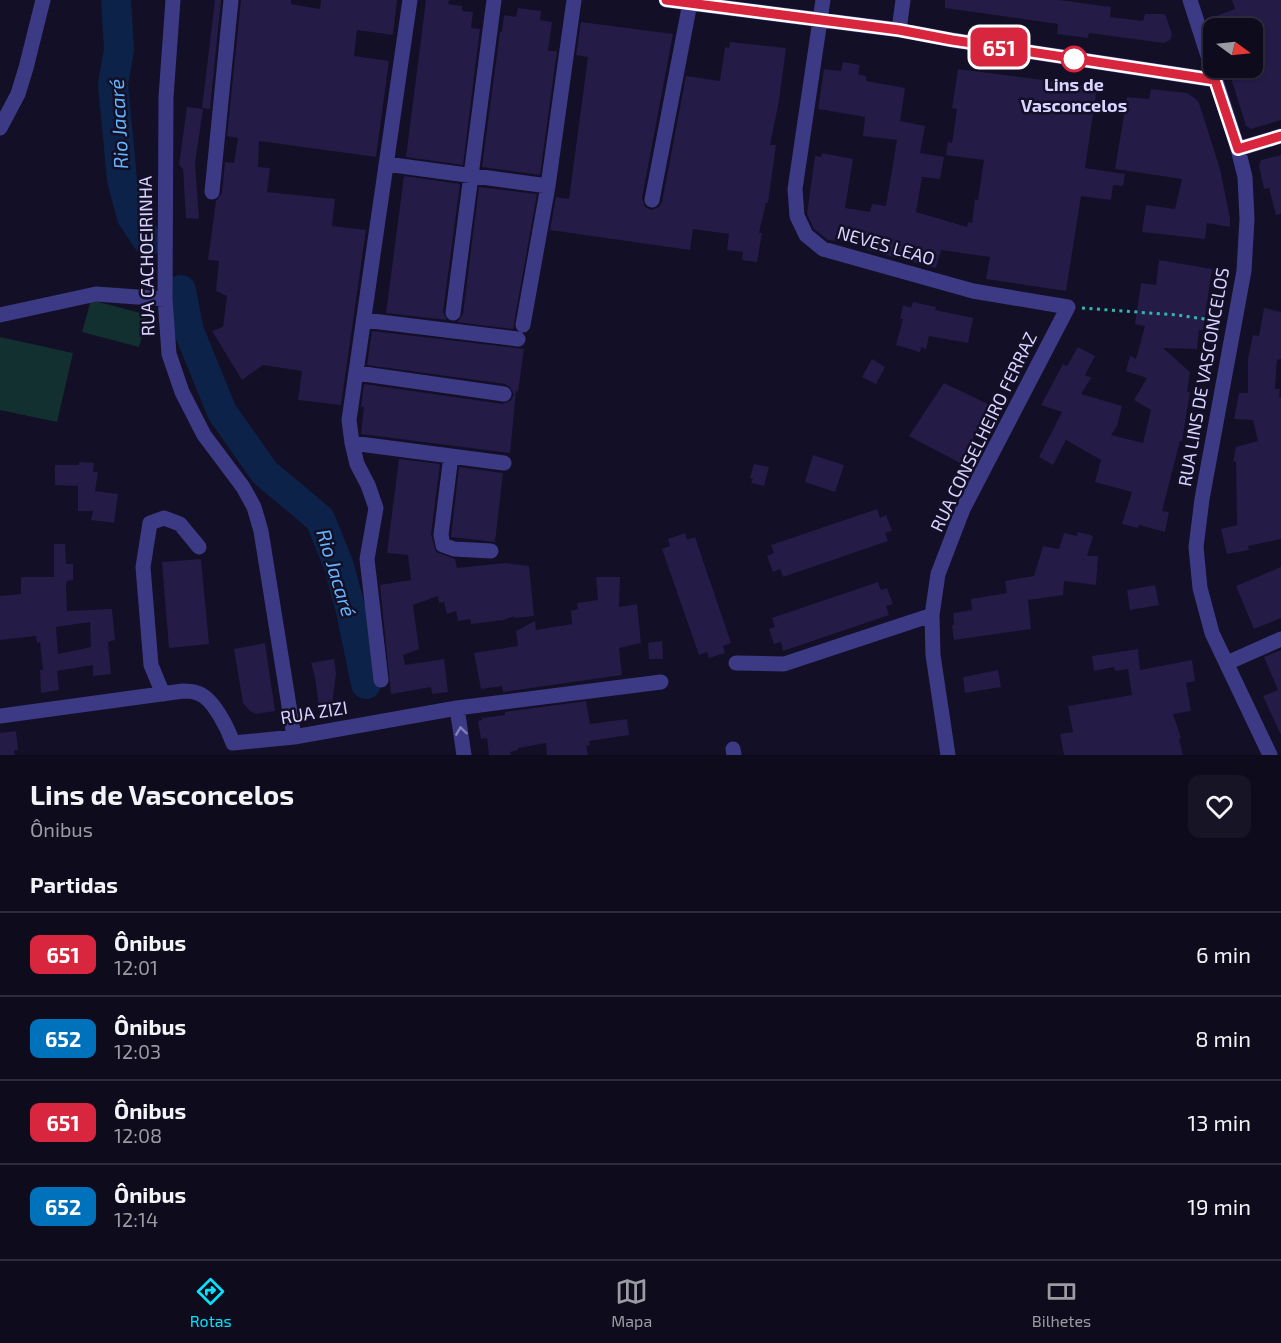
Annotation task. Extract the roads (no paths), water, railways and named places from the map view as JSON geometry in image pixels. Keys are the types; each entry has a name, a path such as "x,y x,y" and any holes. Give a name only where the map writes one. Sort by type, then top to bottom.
{"street":[{"path":"0,128 18,94 27,68 43,0 38,0"},
{"name":"RUA CACHOEIRINHA","path":"173,0 166,97 165,299 169,354 182,392 204,435 254,507 261,531 294,736"},
{"path":"212,192 231,0"},
{"path":"381,680 367,559 375,508 357,464 349,420 410,0"},
{"path":"453,313 494,0"},
{"path":"364,320 520,332 548,186 574,0"},
{"path":"666,0 899,30 1215,80"},
{"name":"NEVES LEAO","path":"823,0 795,189 797,216 806,235 823,249 861,261 973,291 1068,307"},
{"path":"899,30 903,0"},
{"name":"RUA LINS DE VASCONCELOS","path":"1190,0 1238,149 1245,177 1247,219 1245,271 1202,499 1196,547 1200,588 1212,633 1270,755"},
{"path":"652,200 690,3"},
{"path":"1238,149 1281,136"},
{"path":"386,164 548,186"},
{"path":"0,315 96,294 165,299"},
{"name":"RUA CONSELHEIRO FERRAZ","path":"948,755 933,655 932,615 938,574 963,509 1068,307"},
{"path":"356,378 503,399"},
{"path":"352,443 504,463"},
{"path":"451,456 441,535 443,545 454,549 490,551"},
{"path":"163,694 151,666 143,567 150,523 164,518 180,524 199,547"},
{"path":"736,663 784,664 932,615"},
{"path":"1227,663 1281,639"},
{"name":"RUA ZIZI","path":"0,716 183,691 199,693 207,698 228,731 234,749 294,736 458,708 661,682"},
{"path":"458,708 464,755"}],"waterway":[{"name":"Rio Jacaré","path":"116,0 119,50 113,84 122,180 132,217 148,241"},
{"name":"Rio Jacaré","path":"181,290 189,331 222,412 265,473 320,519 339,566 366,684"}],"place":[{"name":"Lins de Vasconcelos","path":"1074,59"}]}
